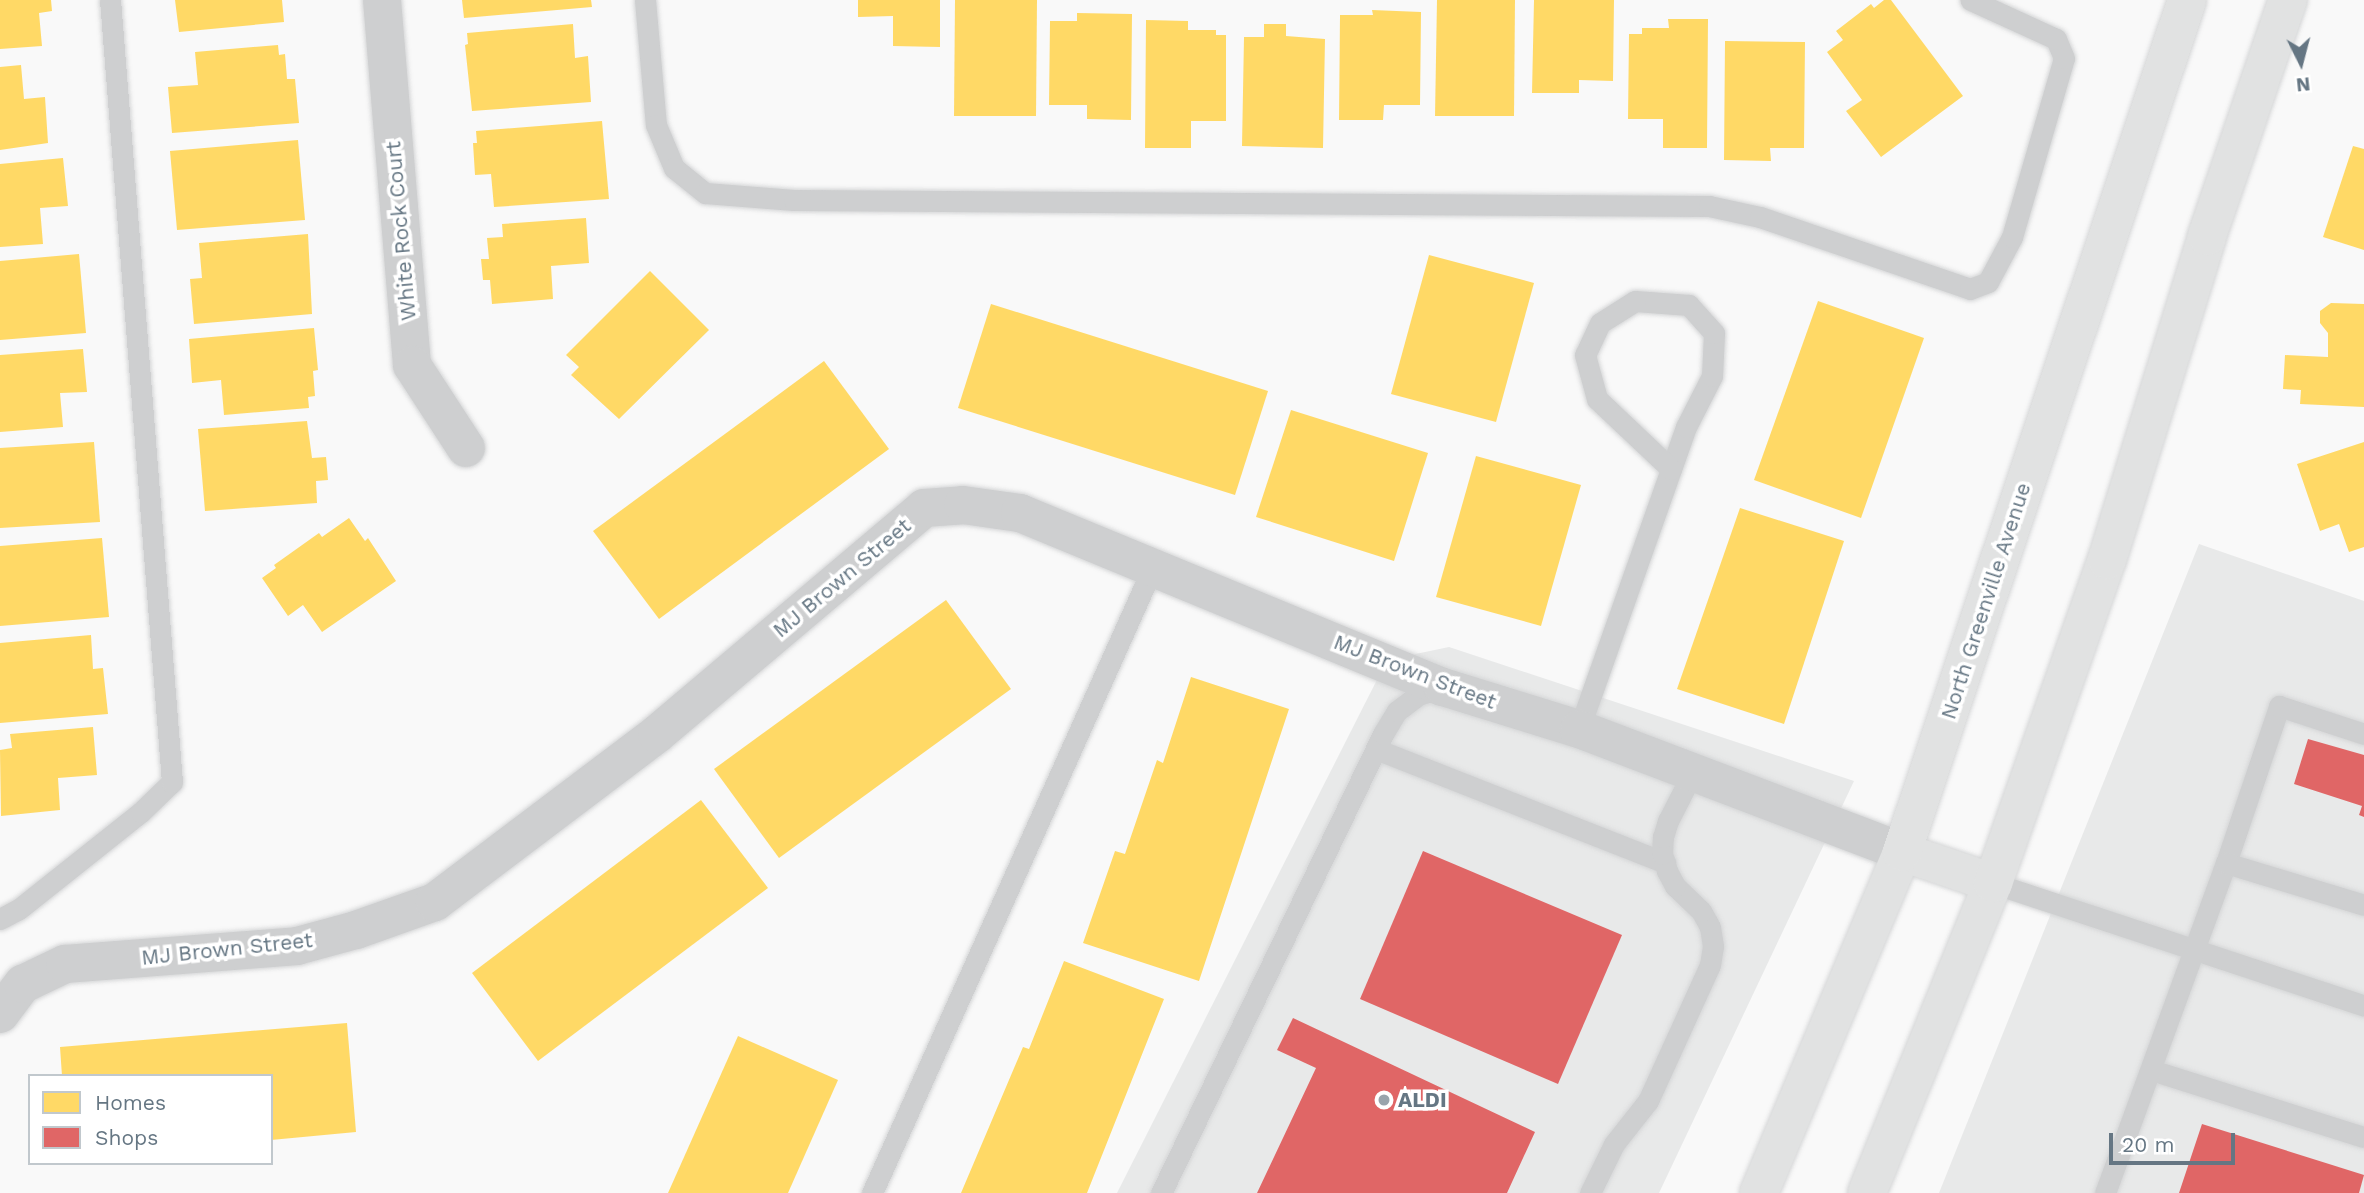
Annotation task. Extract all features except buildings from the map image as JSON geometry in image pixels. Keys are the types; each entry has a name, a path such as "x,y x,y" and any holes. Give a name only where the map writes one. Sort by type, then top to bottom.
{"main road":[{"name":"North Greenville Avenue","path":"1759,1193 1902,852 2187,0"},
{"path":"1867,1193 1993,883 2107,560 2207,236 2288,0"},
{"path":"1902,852 1993,883"}],"street":[{"name":"White Rock Court","path":"382,0 412,365 466,447"},
{"name":"MJ Brown Street","path":"0,1014 23,984 65,964 297,946 356,930 435,902 657,734 923,508 963,505 1020,513 1443,687 1579,729 1902,852"}],"lane":[{"path":"0,919 19,909 141,812 172,782 110,0"},
{"path":"645,0 656,125 674,168 705,193 794,200 1709,206 1760,217 1970,289 1988,282 2012,237 2064,58 2056,39 1971,0"},
{"path":"1579,729 1686,427 1712,376 1714,333 1689,305 1635,301 1600,323 1584,355 1597,399 1671,469"},
{"path":"872,1193 1153,567"},
{"path":"1161,1193 1376,749 1397,711 1418,695 1443,687"},
{"path":"2105,1193 2196,951 2279,706 2364,734"},
{"path":"1376,749 1665,863"},
{"path":"1590,1193 1614,1143 1648,1101 1710,965 1713,946 1710,927 1702,911 1675,886 1665,863 1663,837 1693,772"},
{"path":"2226,863 2364,905"},
{"path":"1993,883 2364,1006"},
{"path":"2151,1070 2364,1137"}],"shaded area":[{"path":"2199,544 2364,601 2364,1193 1939,1193"},
{"path":"1449,647 1854,781 1659,1193 1117,1193 1387,660"}],"place":[{"name":"ALDI","path":"1384,1100"}]}
